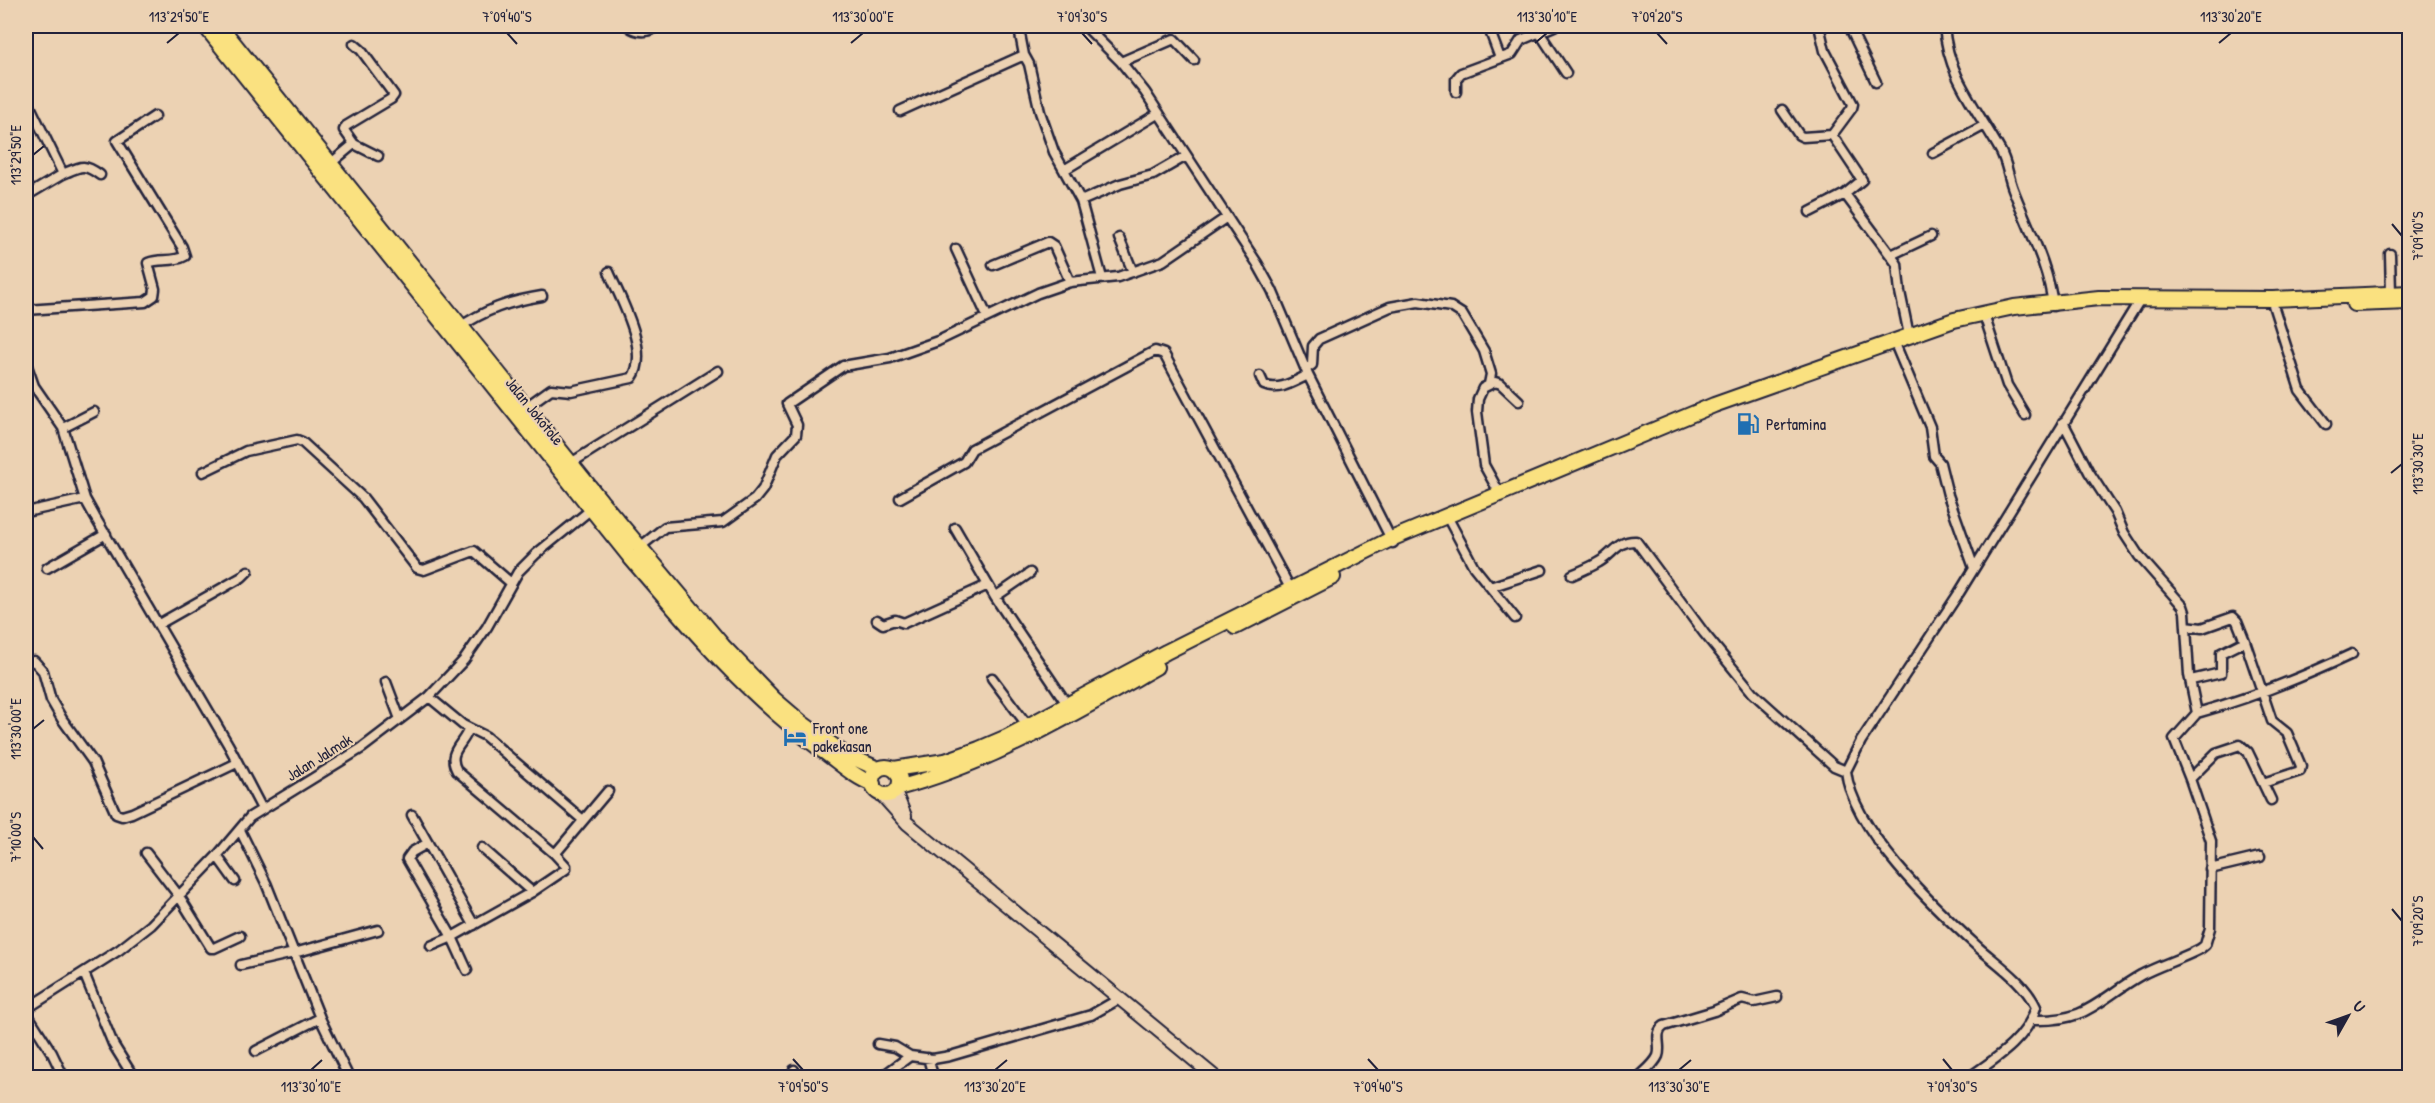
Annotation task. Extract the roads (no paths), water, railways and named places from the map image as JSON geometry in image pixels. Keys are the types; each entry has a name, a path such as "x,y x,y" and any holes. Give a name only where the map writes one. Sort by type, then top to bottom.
{"highway":[{"name":"Jalan Jokotole","path":"205,26 497,379 597,505 640,547 723,646 774,699 830,745 878,770"},
{"name":"Jalan Jokotole","path":"220,26 330,164 456,329"},
{"path":"887,789 942,775 1015,744 1290,588 1500,494 1714,405 1909,335 1983,312 2140,301 2409,292"},
{"path":"2140,301 2273,305 2409,302"},
{"path":"887,789 873,776 878,770 886,767 894,769 945,761 979,749 1028,726 1067,704 1144,669 1393,542 1450,522 1716,411 1896,346 1986,321 2053,306"},
{"name":"Jalan Jokotole","path":"497,379 526,406 571,463 629,556 697,636 750,692 804,737 857,776 887,789"},
{"path":"887,789 900,778 894,769"}],"main road":[{"path":"887,789 908,823 1216,1077"}],"street":[{"path":"628,26 640,31 660,26"},
{"path":"1032,26 1019,29 1024,55 1029,64 1040,112 1054,152 1081,201 1102,278"},
{"path":"1085,26 1121,62 1159,113 1257,262 1272,290 1307,372 1393,542"},
{"path":"1488,26 1500,58"},
{"path":"1456,92 1456,79 1461,73 1512,54 1521,40 1536,30 1554,26"},
{"path":"1849,26 1876,82"},
{"path":"1944,26 1951,65 1960,86 2006,164 2012,186 2042,263 2053,306"},
{"path":"1536,30 1566,74"},
{"path":"1820,30 1825,51 1853,104 1832,135"},
{"path":"1121,62 1174,39 1194,60"},
{"path":"354,44 362,50 394,94 390,99 346,126 344,130 354,144 378,156"},
{"path":"900,111 1024,55"},
{"path":"26,98 63,174"},
{"path":"1782,110 1799,135 1832,135"},
{"path":"1064,170 1159,113"},
{"path":"26,310 145,302 154,296 155,288 148,263 172,261 185,256 182,247 117,141 155,116"},
{"path":"1934,153 1985,125"},
{"path":"1810,212 1845,194 1862,180 1832,135"},
{"path":"330,164 354,144"},
{"path":"1081,201 1120,183 1153,175 1186,156"},
{"path":"26,196 63,174 83,166 89,166 100,175"},
{"path":"1845,194 1897,264 1909,335"},
{"path":"640,547 665,527 723,522 755,499 763,489 777,455 796,435 797,425 788,404 837,369 852,364 890,358 952,335 1038,292 1070,282 1133,272 1163,261 1227,218"},
{"path":"1891,255 1931,236"},
{"path":"1119,238 1133,272"},
{"path":"993,265 1048,242 1054,246 1070,282"},
{"path":"956,249 987,316"},
{"path":"2390,254 2391,293"},
{"path":"526,406 551,389 571,391 632,378 637,371 636,339 609,272"},
{"path":"456,329 488,309 516,300 542,296"},
{"path":"1968,1077 2019,1037 2032,1020 2036,1007 2030,993 1950,920 1879,843 1853,795 1846,771 1861,741 1974,568 2140,301"},
{"path":"1260,376 1264,385 1284,386 1307,372 1312,366 1313,346 1319,339 1390,307 1418,302 1451,307 1462,314 1487,357 1491,374 1489,384"},
{"path":"2273,305 2300,390 2326,424"},
{"path":"1986,321 2007,385 2025,415"},
{"path":"1896,346 1930,427 1934,456 1940,463 1948,495 1974,568"},
{"path":"900,498 964,462 972,449 1155,351 1160,351 1164,354 1290,588"},
{"path":"26,363 34,386 63,428 86,499 262,809"},
{"path":"571,463 718,371"},
{"path":"1500,494 1484,465 1477,412 1478,399 1483,388 1495,382 1501,384 1520,401"},
{"path":"63,428 94,412"},
{"path":"2063,422 2089,472 2115,512 2124,533 2139,556 2183,606 2197,713"},
{"path":"203,472 246,450 297,440 363,498 417,568 424,570 474,551 511,583"},
{"path":"26,512 86,499"},
{"name":"Jalan Jalmak","path":"26,1010 84,973 151,925 217,856 250,817 362,748 429,697 464,660 518,572 536,554 597,505"},
{"path":"1450,522 1474,567 1515,618"},
{"path":"955,528 988,585 1067,704"},
{"path":"47,568 106,534"},
{"path":"1572,575 1599,562 1625,541 1636,541 1704,633 1753,693 1834,766 1846,771"},
{"path":"1490,587 1542,570"},
{"path":"159,624 242,577 248,571"},
{"path":"996,597 1030,573"},
{"path":"878,620 883,624 896,620 904,623 988,585"},
{"path":"2186,626 2202,628 2233,617 2237,621 2272,721 2287,733 2301,768 2300,771 2263,783"},
{"path":"2191,680 2221,673 2221,653 2245,641"},
{"path":"2032,1020 2057,1021 2081,1014 2139,976 2205,945 2210,928 2211,841 2174,739 2197,713 2263,693 2352,654"},
{"path":"26,662 34,661 43,671 51,700 93,762 116,814 122,816 132,813 237,763"},
{"path":"992,678 1028,726"},
{"path":"386,682 400,719"},
{"path":"429,697 458,722 485,736 583,820"},
{"path":"431,946 452,937 532,892 566,869 555,854 457,771 452,762 453,756 469,728"},
{"path":"2190,779 2216,753 2240,745 2248,752 2271,800"},
{"path":"555,854 608,790"},
{"path":"412,815 474,925"},
{"path":"240,830 266,883 320,1018 349,1077"},
{"path":"428,843 412,852 407,859 452,937 467,970"},
{"path":"482,848 532,892"},
{"path":"146,853 179,896 213,949 240,936"},
{"path":"217,856 235,881"},
{"path":"2210,868 2260,857"},
{"path":"241,965 378,930"},
{"path":"84,973 113,1044 134,1077"},
{"path":"1638,1077 1655,1062 1659,1054 1657,1034 1664,1026 1714,1011 1742,999 1754,1002 1777,997"},
{"path":"878,1044 895,1047 910,1056 928,1058 950,1056 1090,1015 1119,999"},
{"path":"26,1010 64,1077"},
{"path":"256,1051 320,1018"},
{"path":"880,1077 910,1056"},
{"path":"928,1058 932,1072 938,1077"}],"place":[{"name":"Pertamina","path":"1748,424"},
{"name":"Front one pakekasan","path":"795,737"}]}
